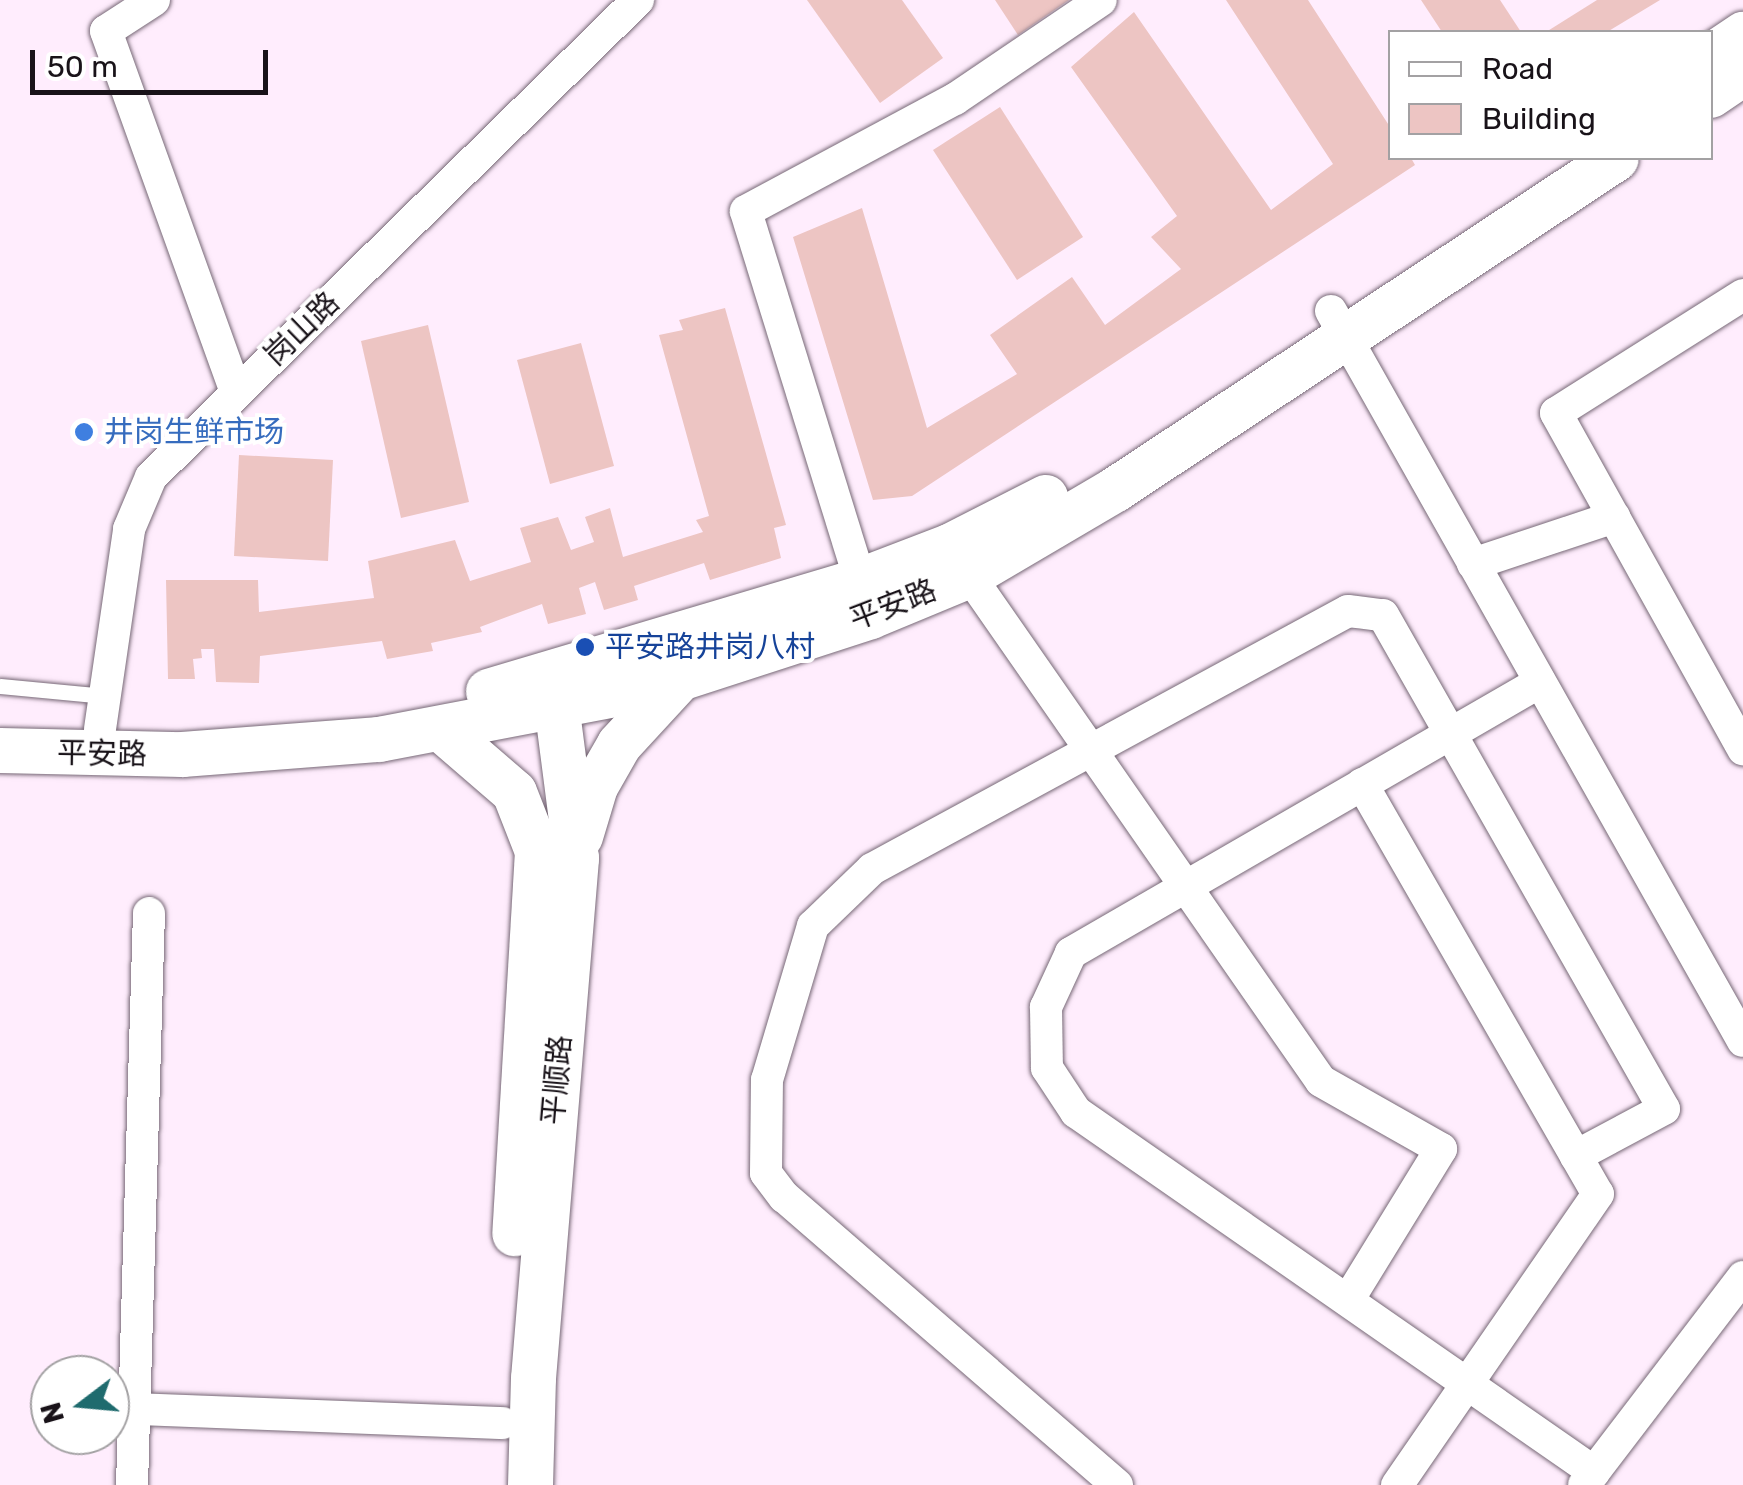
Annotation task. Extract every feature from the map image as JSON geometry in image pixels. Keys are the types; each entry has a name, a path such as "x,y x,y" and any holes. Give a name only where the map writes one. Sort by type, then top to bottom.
{"main road":[{"path":"1713,54 1743,34"},
{"path":"1713,93 1743,73"},
{"name":"平安路","path":"0,728 103,712 336,714 680,678 870,616 969,575 1115,489 1557,160"},
{"name":"平安路","path":"0,750 182,754 441,729 555,692 949,546 1048,495 1613,160"},
{"path":"576,858 594,786 619,744 680,678"},
{"name":"平顺路","path":"530,1485 535,1344 576,858 555,692"},
{"name":"平顺路","path":"441,729 514,792 537,851 502,1423 502,1485"}],"street":[{"path":"154,0 106,31 236,393"},
{"name":"岗山路","path":"103,712 129,529 151,477 638,0"},
{"path":"860,580 746,211 955,99 1100,0"},
{"path":"1743,295 1556,413 1743,749"},
{"path":"1338,323 1743,1041"},
{"path":"1473,564 1614,517"},
{"path":"969,575 1321,1081 1441,1149 1348,1300"},
{"path":"1117,1485 784,1197 766,1173 766,1080 813,926 872,869 1348,611 1383,615 1664,1108 1576,1156"},
{"path":"1540,682 1072,952 1046,1007 1048,1068 1076,1112 1467,1383 1589,1478 1743,1277"},
{"path":"1362,784 1598,1194 1397,1485"},
{"path":"132,1485 149,914"},
{"path":"136,1409 502,1423"}],"lane":[{"path":"0,686 103,712"}],"building":[{"path":"807,0 902,0 943,58 880,103"},
{"path":"995,0 1069,0 1018,35"},
{"path":"1226,0 1308,0 1388,124 1388,160 1412,160 1415,165 912,496 873,500 793,237 862,208 927,428 1017,374 990,335 1072,277 1105,325 1181,269 1151,237 1177,216 1071,67 1134,12 1271,210 1333,164"},
{"path":"1421,0 1500,0 1520,30 1441,30"},
{"path":"1597,0 1660,0 1610,30 1549,30"},
{"path":"1000,107 1083,237 1017,280 933,150"},
{"path":"725,308 786,525 774,528 781,558 710,580 704,563 634,586 638,600 604,610 595,582 579,588 586,614 548,624 542,604 480,627 482,632 431,643 433,651 387,659 382,641 260,656 259,683 216,682 214,649 201,649 202,658 193,659 195,679 168,679 166,580 258,580 259,612 374,598 368,561 455,540 470,581 531,562 520,528 558,517 571,550 594,542 585,517 610,508 623,557 703,532 696,520 709,516 659,335 683,330 679,320"},
{"path":"428,325 469,502 401,518 361,341"},
{"path":"581,343 614,466 550,484 517,360"},
{"path":"239,455 333,460 328,561 234,556"}],"place":[{"name":"井岗生鲜市场","path":"84,432"},
{"name":"平安路井岗八村","path":"585,647"}]}
